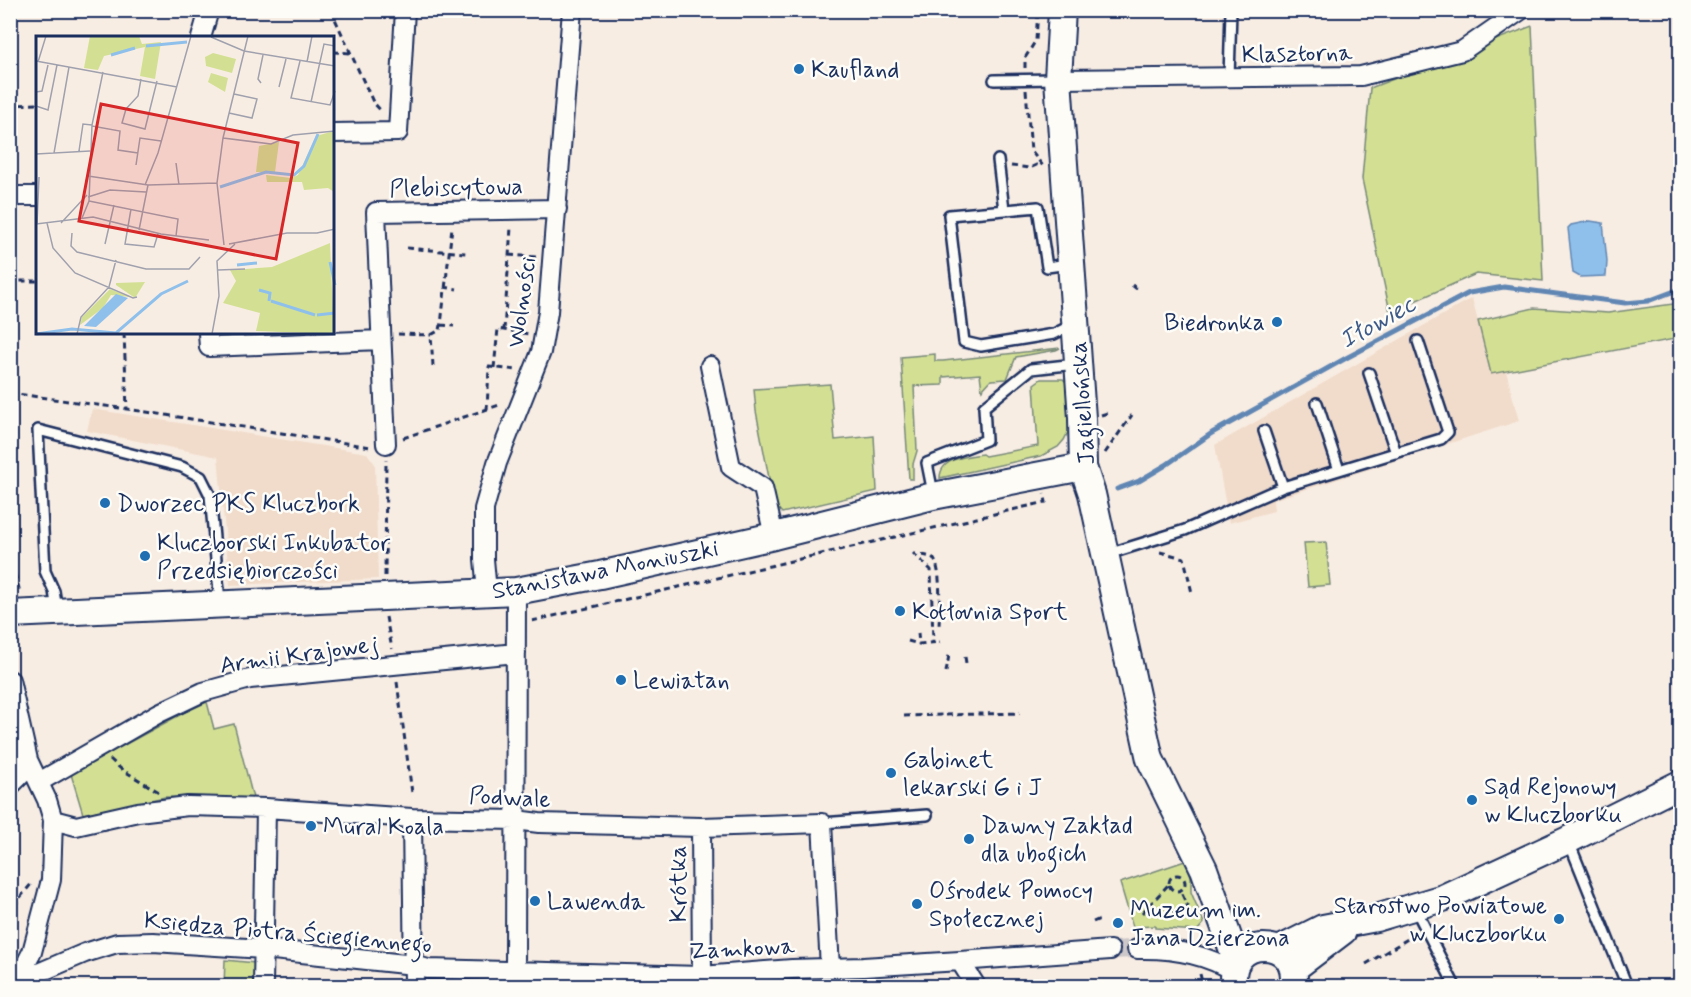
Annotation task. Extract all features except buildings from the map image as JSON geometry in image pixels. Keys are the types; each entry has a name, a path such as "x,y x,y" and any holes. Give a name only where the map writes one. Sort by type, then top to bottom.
{"street":[{"path":"202,36 209,10"},
{"path":"334,133 398,132 405,10"},
{"name":"Wolności","path":"487,592 484,509 497,463 541,352 548,312 572,10"},
{"name":"Jagiellońska","path":"1062,10 1058,79 1082,418 1091,457 1092,494 1150,759 1210,884 1261,967"},
{"name":"Klasztorna","path":"1058,79 1360,76 1462,51 1521,10"},
{"path":"10,196 36,196"},
{"name":"Plebiscytowa","path":"386,444 376,212 557,209"},
{"path":"208,334 208,347 381,337"},
{"path":"710,366 731,467 763,488 774,536"},
{"name":"Stanisława Moniuszki","path":"10,614 516,591 600,575 774,536 933,496 1040,474 1091,457"},
{"path":"516,591 516,820 520,973"},
{"name":"Armii Krajowej","path":"39,782 159,713 209,690 250,679 516,653"},
{"path":"10,680 28,760 53,820 51,880 32,952 14,983"},
{"path":"10,786 24,771 28,760"},
{"path":"1137,949 1159,949 1203,956 1218,962 1261,967 1355,922 1420,918 1451,895 1679,789"},
{"name":"Podwale","path":"53,820 76,826 138,812 188,806 266,808 412,818 516,820 539,823 701,827 822,823"},
{"path":"263,987 266,808"},
{"path":"412,818 414,987"},
{"path":"822,823 830,968"},
{"name":"Krótka","path":"701,827 702,976"},
{"name":"Księdza Piotra Ściegiennego","path":"14,983 85,953 117,943 153,942 264,949 414,965 428,969 520,973"},
{"name":"Zamkowa","path":"520,973 793,978 830,968 1110,950"},
{"path":"960,961 976,987"},
{"path":"666,987 683,976"}],"lane":[{"path":"1229,78 1231,10"},
{"path":"994,80 1058,79"},
{"path":"998,163 1004,210"},
{"path":"1071,264 1047,267 1038,207 949,215 964,342 981,346 1054,334 1076,323"},
{"path":"1105,554 1185,530 1283,487 1441,439 1448,432 1418,341"},
{"path":"933,496 927,464 986,440 984,407 1031,369 1079,364"},
{"path":"1369,373 1396,453"},
{"path":"1317,403 1339,470"},
{"path":"57,612 54,591 45,571 38,430 182,467 201,477 210,495 220,604"},
{"path":"1264,431 1283,487"},
{"path":"822,823 927,815"},
{"path":"1568,840 1627,987"},
{"path":"1420,918 1455,987"}],"path":[{"path":"331,10 373,102 398,132"},
{"path":"334,52 350,53"},
{"path":"10,105 36,104"},
{"path":"998,163 1030,168 1041,164"},
{"path":"504,330 513,210"},
{"path":"381,337 431,335 440,330 454,211"},
{"path":"407,248 466,253"},
{"path":"509,255 539,257"},
{"path":"10,281 36,281"},
{"path":"1132,285 1139,291"},
{"path":"444,288 457,289"},
{"path":"441,325 454,326"},
{"path":"494,368 498,329 530,334"},
{"path":"124,334 127,408"},
{"path":"431,335 433,366"},
{"path":"487,410 489,367 521,370"},
{"path":"10,387 11,393 127,408 372,447 522,398"},
{"path":"1091,457 1102,457 1132,415"},
{"path":"385,585 386,444"},
{"path":"527,623 540,618 1046,502 1040,474"},
{"path":"1139,544 1184,558 1192,593"},
{"path":"913,553 931,570 933,643"},
{"path":"922,555 932,557 936,562 939,583 939,629"},
{"path":"386,616 392,651"},
{"path":"918,633 919,644"},
{"path":"908,641 919,644 940,642"},
{"path":"946,672 949,655"},
{"path":"965,657 966,663"},
{"path":"397,681 412,793"},
{"path":"904,716 1020,713"},
{"path":"104,754 121,768 164,795"},
{"path":"1142,914 1169,883 1172,876 1177,874 1182,876 1186,883 1180,890 1174,890 1169,883"},
{"path":"10,916 23,893 38,878"},
{"path":"1147,908 1183,913 1187,911 1187,905 1180,890"},
{"path":"1093,922 1102,918"},
{"path":"1366,964 1420,918"}],"shaded area":[{"path":"1472,298 1491,374 1506,371 1519,421 1273,500 1274,511 1229,523 1215,445"},
{"path":"92,409 367,453 375,464 378,579 230,585 218,457 87,431"}],"green space":[{"path":"1532,26 1543,281 1476,274 1390,312 1362,179 1370,88"},
{"path":"1680,303 1680,338 1491,374 1478,321 1534,308 1608,313"},
{"path":"1060,348 1016,357 1007,379 991,380 982,390 980,374 943,377 943,385 914,386 917,451 913,464 913,479 909,479 901,357 935,354 935,361 943,361"},
{"path":"1041,379 1063,379 1066,382 1069,430 1058,447 1041,456 940,478 944,466 955,459 1038,446 1034,384"},
{"path":"830,384 835,440 874,436 877,491 782,513 774,504 754,389"},
{"path":"1326,542 1330,585 1308,587 1304,543"},
{"path":"207,702 214,729 234,724 253,798 165,797 83,814 71,774"},
{"path":"1185,861 1191,876 1191,892 1204,923 1197,931 1155,928 1155,926 1133,927 1120,883"},
{"path":"225,960 255,963 255,986 224,986"}],"water":[{"path":"1590,221 1603,223 1607,261 1606,276 1580,277 1573,273 1568,228 1571,225"}],"waterway":[{"name":"Iłowiec","path":"1117,489 1139,481 1212,433 1469,293 1504,287 1625,303 1648,301 1680,289"}],"tunnel":[{"path":"1110,950 1137,949"}],"place":[{"name":"Kaufland","path":"799,69"},
{"name":"Biedronka","path":"1277,322"},
{"name":"Dworzec PKS Kluczbork","path":"105,503"},
{"name":"Kluczborski Inkubator Przedsiębiorczości","path":"145,556"},
{"name":"Kotłovnia Sport","path":"900,611"},
{"name":"Lewiatan","path":"621,680"},
{"name":"Gabinet lekarski G i J","path":"891,773"},
{"name":"Sąd Rejonowy w Kluczborku","path":"1472,800"},
{"name":"Mural Koala","path":"311,826"},
{"name":"Dawny Zakład dla ubogich","path":"969,839"},
{"name":"Lawenda","path":"535,901"},
{"name":"Ośrodek Pomocy Społecznej","path":"917,904"},
{"name":"Starostwo Powiatowe w Kluczborku","path":"1559,919"},
{"name":"Muzeum im. Jana Dzierżona","path":"1118,923"}]}
